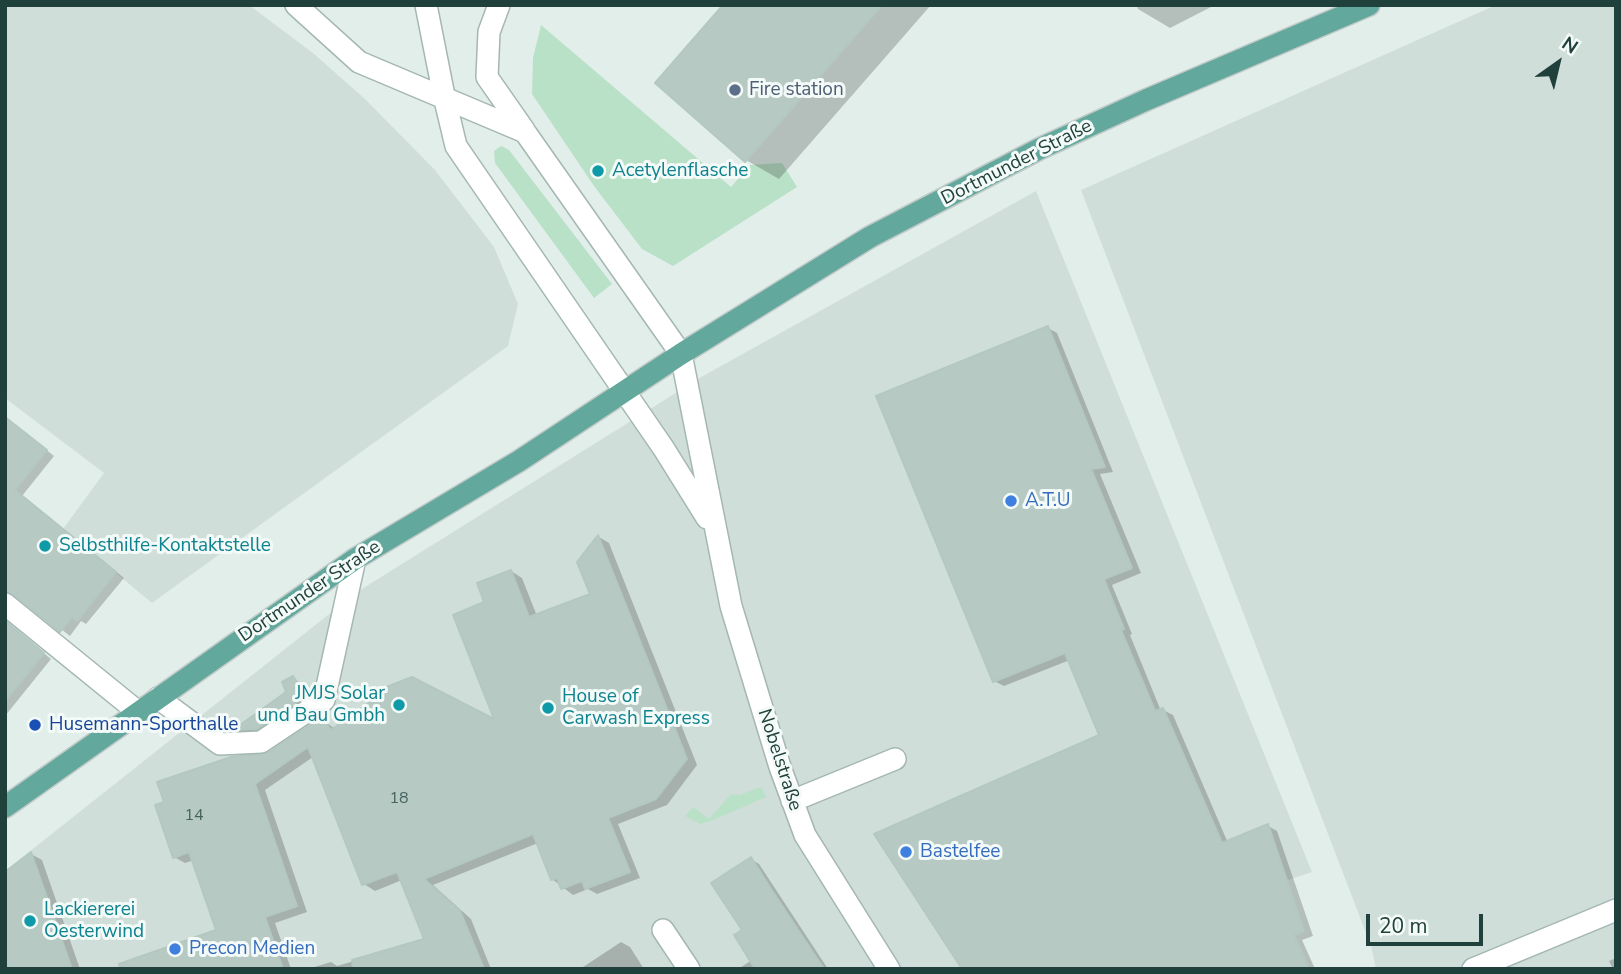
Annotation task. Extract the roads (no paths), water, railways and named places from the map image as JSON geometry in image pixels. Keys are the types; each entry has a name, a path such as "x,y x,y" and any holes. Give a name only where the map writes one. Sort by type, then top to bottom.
{"main road":[{"name":"Dortmunder Straße","path":"5,807 355,559 519,461 681,354 870,237 1039,149 1146,100 1369,5"}],"street":[{"path":"296,5 359,62 525,132"},
{"path":"426,5 456,146 625,393"},
{"path":"499,5 489,32 487,77 681,354"},
{"name":"Nobelstraße","path":"681,354 731,606 792,801 818,859 888,969"},
{"name":"Nobelstraße","path":"625,393 715,532"},
{"path":"158,698 220,744 261,742 324,700 355,559"},
{"path":"5,604 138,712"},
{"path":"792,801 895,759"},
{"path":"1473,969 1616,910"},
{"path":"663,930 689,969"}],"place":[{"name":"Fire station","path":"735,90"},
{"name":"Acetylenflasche","path":"598,171"},
{"name":"A.T.U","path":"1011,501"},
{"name":"Selbsthilfe-Kontaktstelle","path":"45,546"},
{"name":"JMJS Solar und Bau Gmbh","path":"399,705"},
{"name":"House of Carwash Express","path":"548,708"},
{"name":"Husemann-Sporthalle","path":"35,725"},
{"name":"Bastelfee","path":"906,852"},
{"name":"Lackiererei Oesterwind","path":"30,921"},
{"name":"Precon Medien","path":"175,949"}]}
